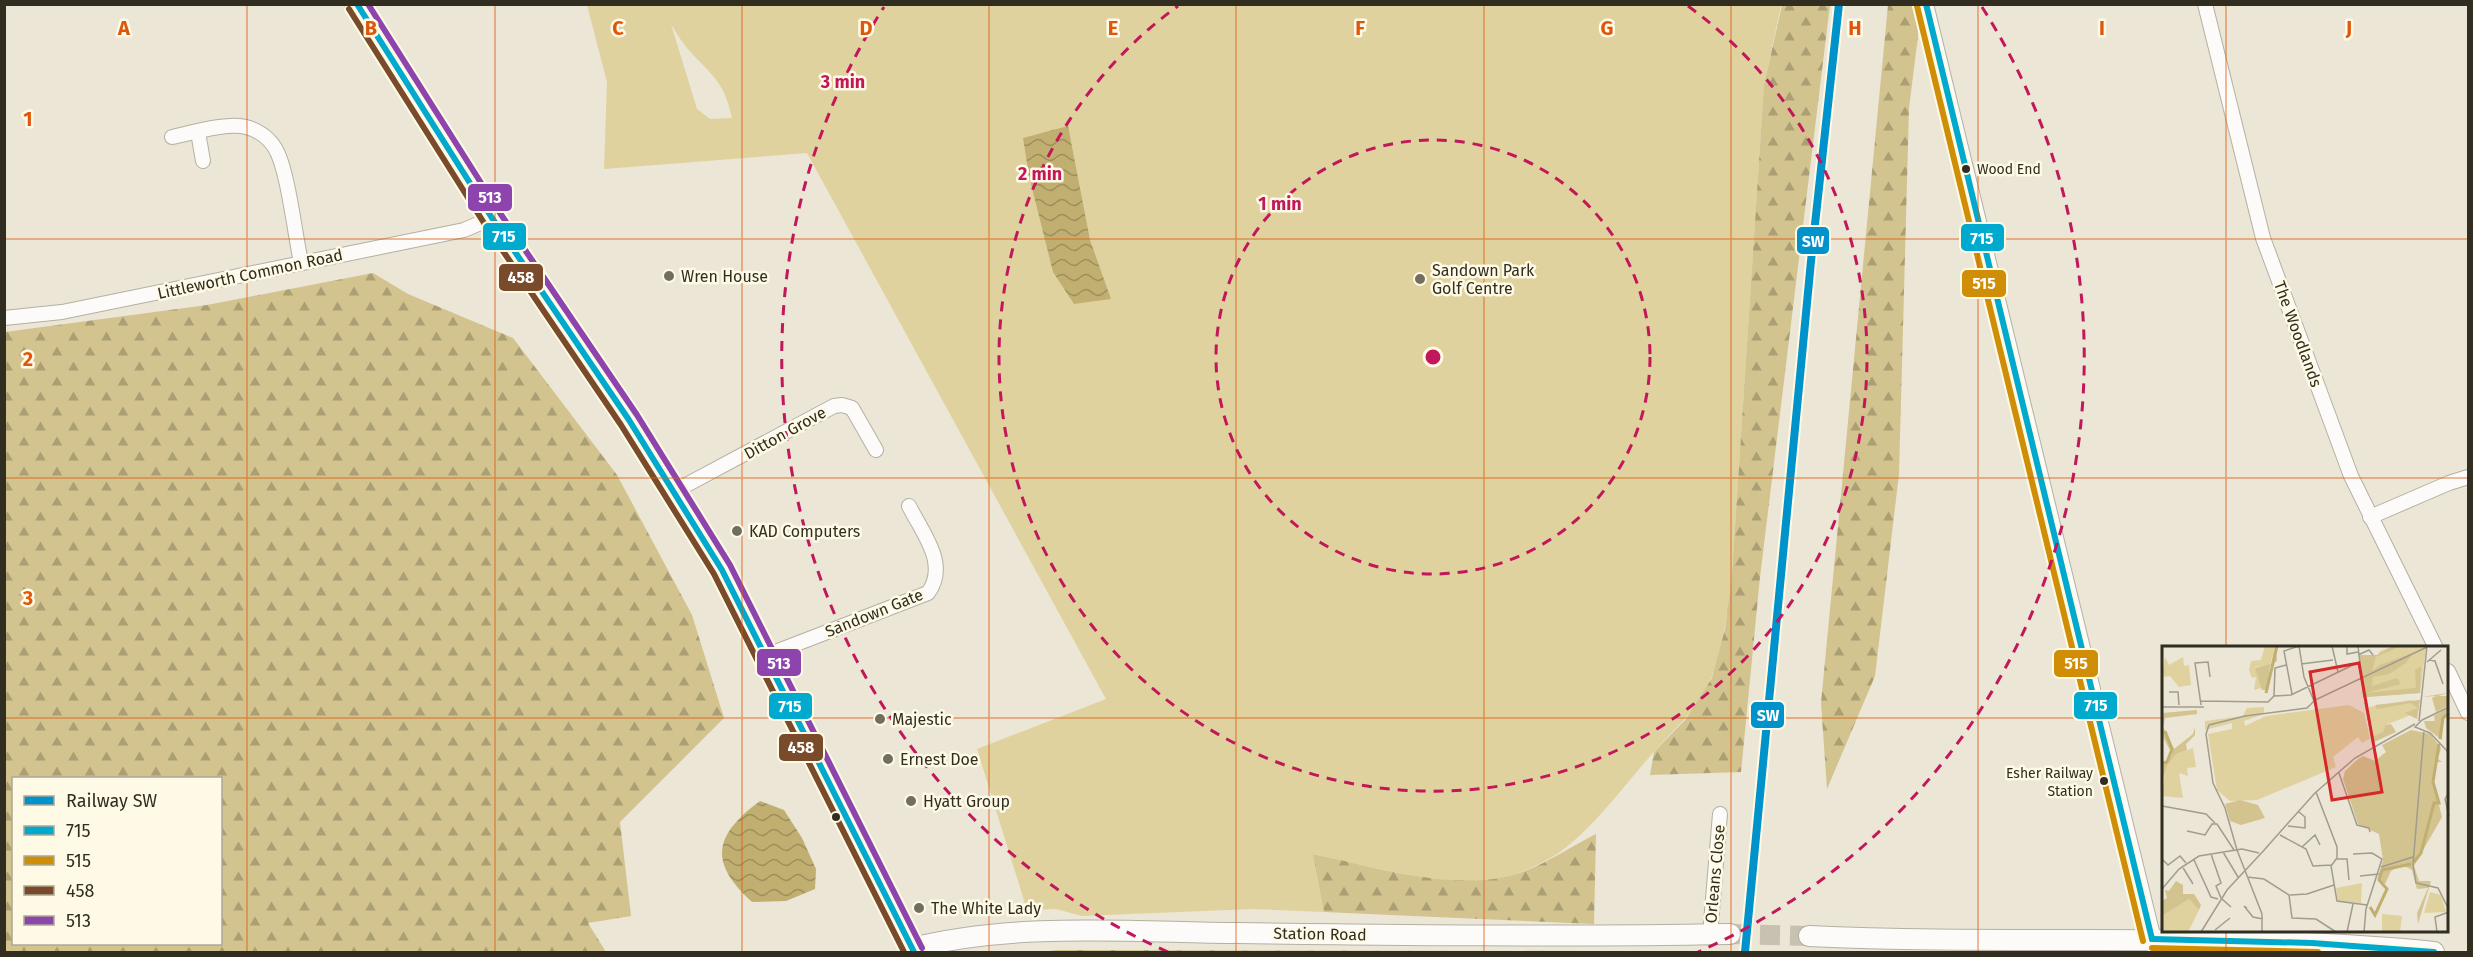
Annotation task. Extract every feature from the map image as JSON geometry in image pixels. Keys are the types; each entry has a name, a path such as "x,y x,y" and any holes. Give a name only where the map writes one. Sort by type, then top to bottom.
{"main road":[{"path":"357,4 492,218 675,491 722,570 913,950"},
{"name":"Station Road","path":"913,950 956,939 1055,931 1633,937 1730,934"},
{"path":"1809,936 2154,946 2312,943 2434,952"}],"street":[{"path":"1926,4 2154,946"},
{"name":"The Woodlands","path":"2205,4 2263,238 2351,476 2435,646"},
{"path":"172,137 245,126 262,134 276,149 301,262"},
{"path":"198,132 203,161"},
{"name":"Littleworth Common Road","path":"4,318 84,308 464,230 492,218"},
{"name":"Ditton Grove","path":"675,491 834,406 842,405 852,408 876,450"},
{"path":"2370,517 2449,483 2469,477"},
{"name":"Sandown Gate","path":"765,656 928,593 936,582 938,569 934,554 909,506"},
{"path":"2449,673 2469,713"},
{"name":"Orleans Close","path":"1710,935 1720,814"}],"shaded area":[{"path":"587,5 1781,5 1764,86 1732,573 1723,639 1707,688 1685,718 1582,834 1551,858 1510,876 1483,881 1435,879 1314,854 1324,912 1252,909 1082,916 1056,909 1027,910 977,749 1106,699 807,153 604,169 607,82","holes":["671,24 685,45 721,86 732,118 710,119 697,109"]}],"green space":[{"path":"1782,5 1830,5 1760,577 1741,772 1650,775 1654,752 1686,719 1712,678 1725,629 1732,573 1764,85"},
{"path":"1888,5 1912,5 1921,12 1909,108 1899,474 1875,676 1827,789 1821,703"},
{"path":"373,273 408,294 513,338 617,475 692,615 724,718 620,822 631,916 588,923 606,952 5,952 5,332 207,305"},
{"path":"1596,834 1594,924 1324,912 1313,854 1382,870 1430,878 1477,880 1500,878 1525,871"},
{"path":"1057,950 1593,951 1602,952 1041,952"}],"water":[{"path":"1068,126 1090,240 1111,299 1074,304 1053,272 1029,176 1023,138"},
{"path":"760,801 784,810 802,838 816,869 815,889 786,901 752,902 728,874 723,861 722,849 726,837 733,825"}],"tunnel":[{"path":"1730,934 1809,936"}],"rail line":[{"name":"SW","path":"1745,952 1811,261 1839,4"}],"transit line":[{"name":"715","path":"357,4 492,218 629,420 722,570 914,952"},
{"name":"513","path":"368,4 500,213 637,415 730,565 922,948"},
{"name":"715","path":"1926,4 2152,939"},
{"name":"515","path":"1917,6 2143,941"},
{"name":"458","path":"349,9 484,223 621,425 714,574 904,952"},
{"name":"715","path":"2152,939 2312,943 2434,952"},
{"name":"515","path":"2152,948 2318,952"}],"place":[{"name":"Wood End","path":"1966,169"},
{"name":"Wren House","path":"669,276"},
{"name":"Sandown Park Golf Centre","path":"1420,279"},
{"name":"KAD Computers","path":"737,531"},
{"name":"Majestic","path":"880,719"},
{"name":"Ernest Doe","path":"888,759"},
{"name":"Esher Railway Station","path":"2104,781"},
{"name":"Hyatt Group","path":"911,801"},
{"name":"The White Lady","path":"919,908"}]}
